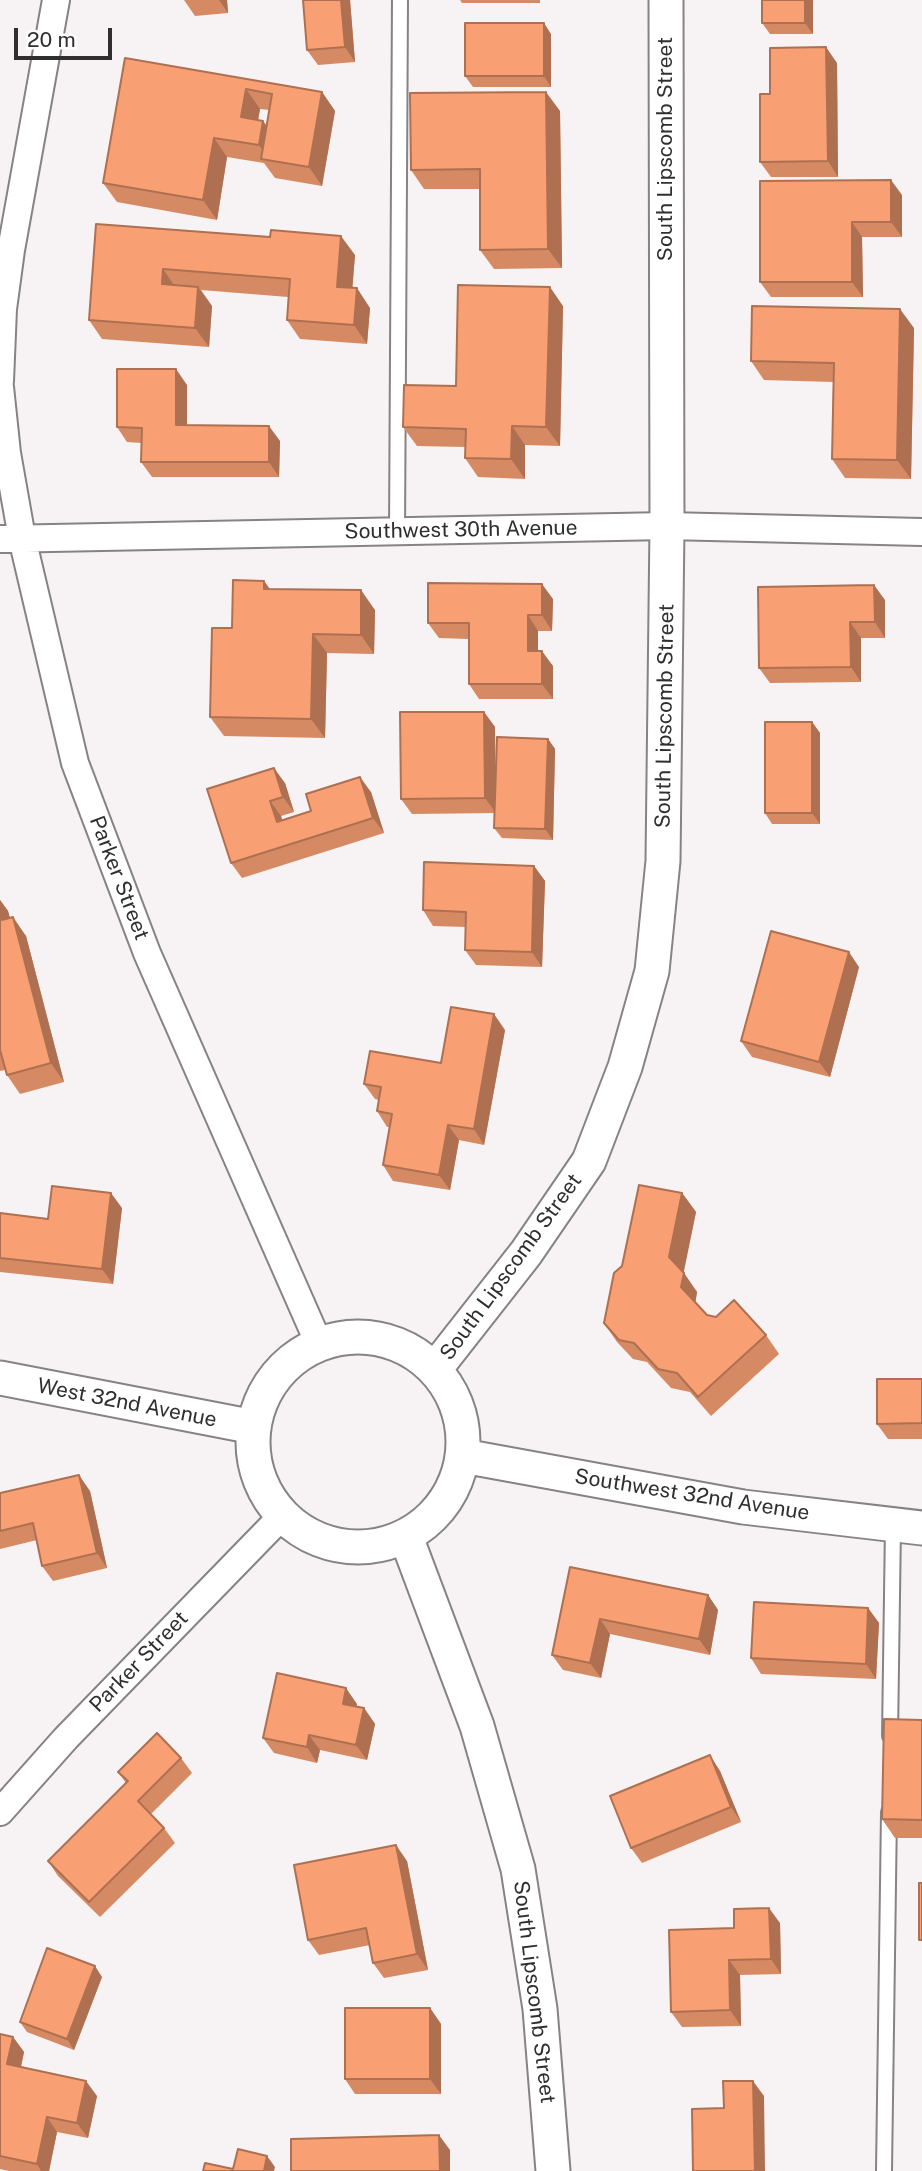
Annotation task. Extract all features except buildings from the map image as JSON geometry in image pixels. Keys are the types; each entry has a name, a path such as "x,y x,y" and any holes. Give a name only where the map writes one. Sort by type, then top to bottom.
{"street":[{"path":"0,381 3,309 11,250 56,0"},
{"name":"South Lipscomb Street","path":"435,1369 526,1253 589,1161 625,1067 652,971 663,861 667,526 666,0"},
{"name":"Parker Street","path":"0,387 7,453 11,539 75,763 147,953 319,1344"},
{"name":"Southwest 30th Avenue","path":"11,539 667,526 922,532"},
{"path":"368,1337 393,1342 415,1353 435,1369 453,1395 463,1424 463,1456 445,1502 406,1537 376,1546 342,1546 309,1535 282,1516 267,1496 257,1475 253,1451 254,1427 261,1401 275,1377 295,1357 319,1344 343,1338 368,1337"},
{"name":"West 32nd Avenue","path":"0,1378 254,1427"},
{"name":"Southwest 32nd Avenue","path":"463,1456 743,1507 908,1526"},
{"name":"Parker Street","path":"0,1812 66,1738 282,1516"},
{"name":"South Lipscomb Street","path":"406,1537 477,1726 518,1869 540,2010 553,2171"}],"lane":[{"path":"397,532 400,0"},
{"path":"890,1745 908,1526"},
{"path":"884,2171 889,1800"}]}
